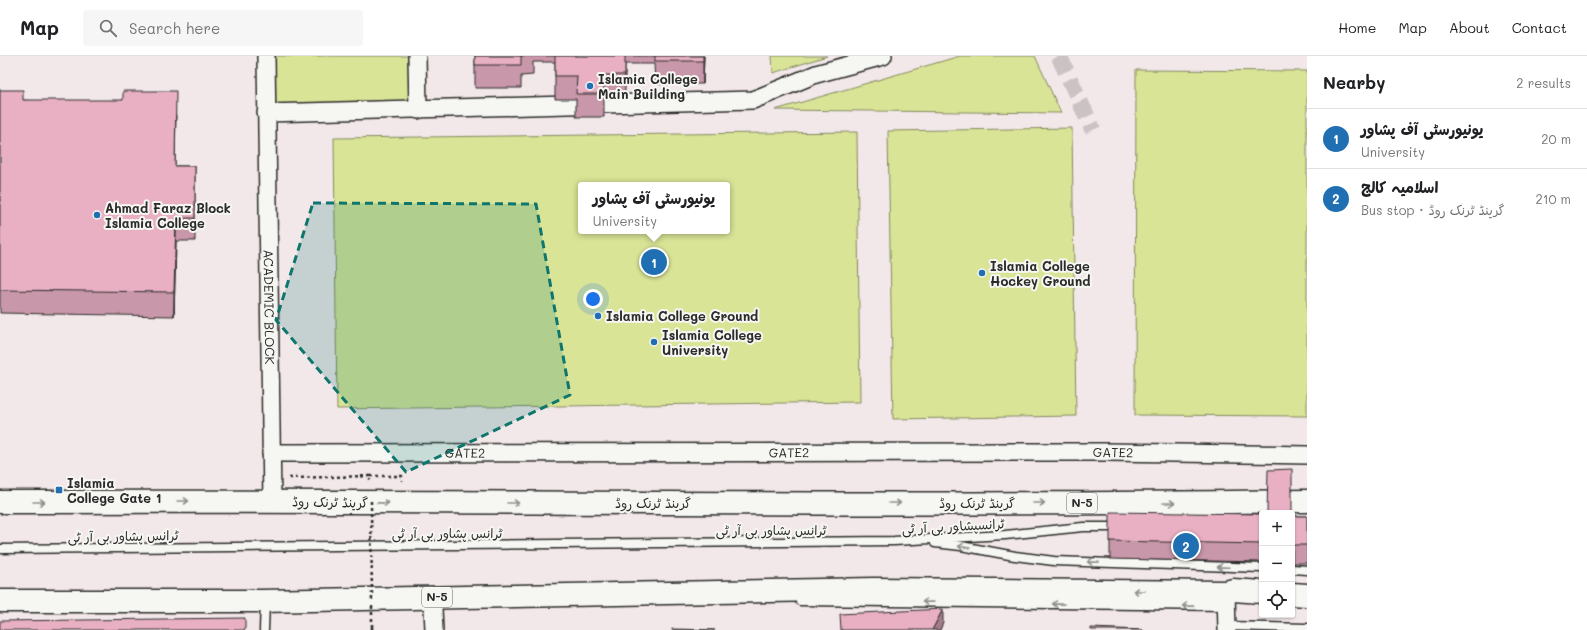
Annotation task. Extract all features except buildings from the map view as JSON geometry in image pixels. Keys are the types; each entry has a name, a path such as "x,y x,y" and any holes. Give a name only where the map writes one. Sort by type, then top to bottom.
{"highway":[{"name":"گرینڈ ٹرنک روڈ","path":"0,502 272,501 402,503 1176,503 1307,501"},
{"name":"N-5","path":"0,601 265,608 874,589 1226,599 1233,590 1259,592"},
{"path":"1295,594 1307,595"}],"street":[{"name":"ACADEMIC BLOCK","path":"266,56 272,501"},
{"path":"417,56 418,110"},
{"path":"266,113 753,100 816,74 883,56"},
{"name":"GATE2","path":"271,453 1106,452 1307,455"},
{"path":"1226,599 1227,628"},
{"path":"433,608 434,630"}],"lane":[{"name":"ٹرانسپشاور بی آر ٹی","path":"894,541 1005,535 1083,527 1130,527"},
{"name":"ٹرانسپشاور بی آر ٹی","path":"894,541 961,546 1015,556 1054,561 1259,568"},
{"name":"ٹرانس پشاور بی آر ٹی","path":"0,549 894,541"},
{"path":"1295,569 1307,570"},
{"path":"793,601 1226,599"},
{"path":"539,604 580,603"},
{"path":"264,630 265,608"},
{"path":"1227,628 1307,628"}],"path":[{"path":"370,476 402,476"},
{"path":"371,501 372,629"}],"highlighted area":[{"path":"313,203 536,204 570,395 406,472 276,320"}],"green space":[{"path":"266,56 416,56 417,110 267,113"},
{"path":"772,56 827,56 773,73"},
{"path":"960,56 1035,56 1061,113 775,110"},
{"path":"1136,70 1307,71 1307,416 1135,415"},
{"name":"Islamia College Hockey Ground","path":"1072,128 1076,416 893,419 888,131"},
{"name":"Islamia College Ground","path":"857,132 860,402 337,409 334,138"}],"tunnel":[{"path":"1059,56 1093,130"}],"place":[{"name":"Islamia College Main Building","path":"590,86"},
{"name":"Ahmad Faraz Block Islamia College","path":"97,215"},
{"name":"یونیورسٹی آف پشاور","path":"654,262"},
{"name":"Islamia College Hockey Ground","path":"982,273"},
{"name":"Islamia College Ground","path":"598,316"},
{"name":"Islamia College University","path":"654,342"},
{"name":"Islamia College Gate 1","path":"59,490"},
{"name":"اسلامیہ کالج","path":"1186,546"}]}
